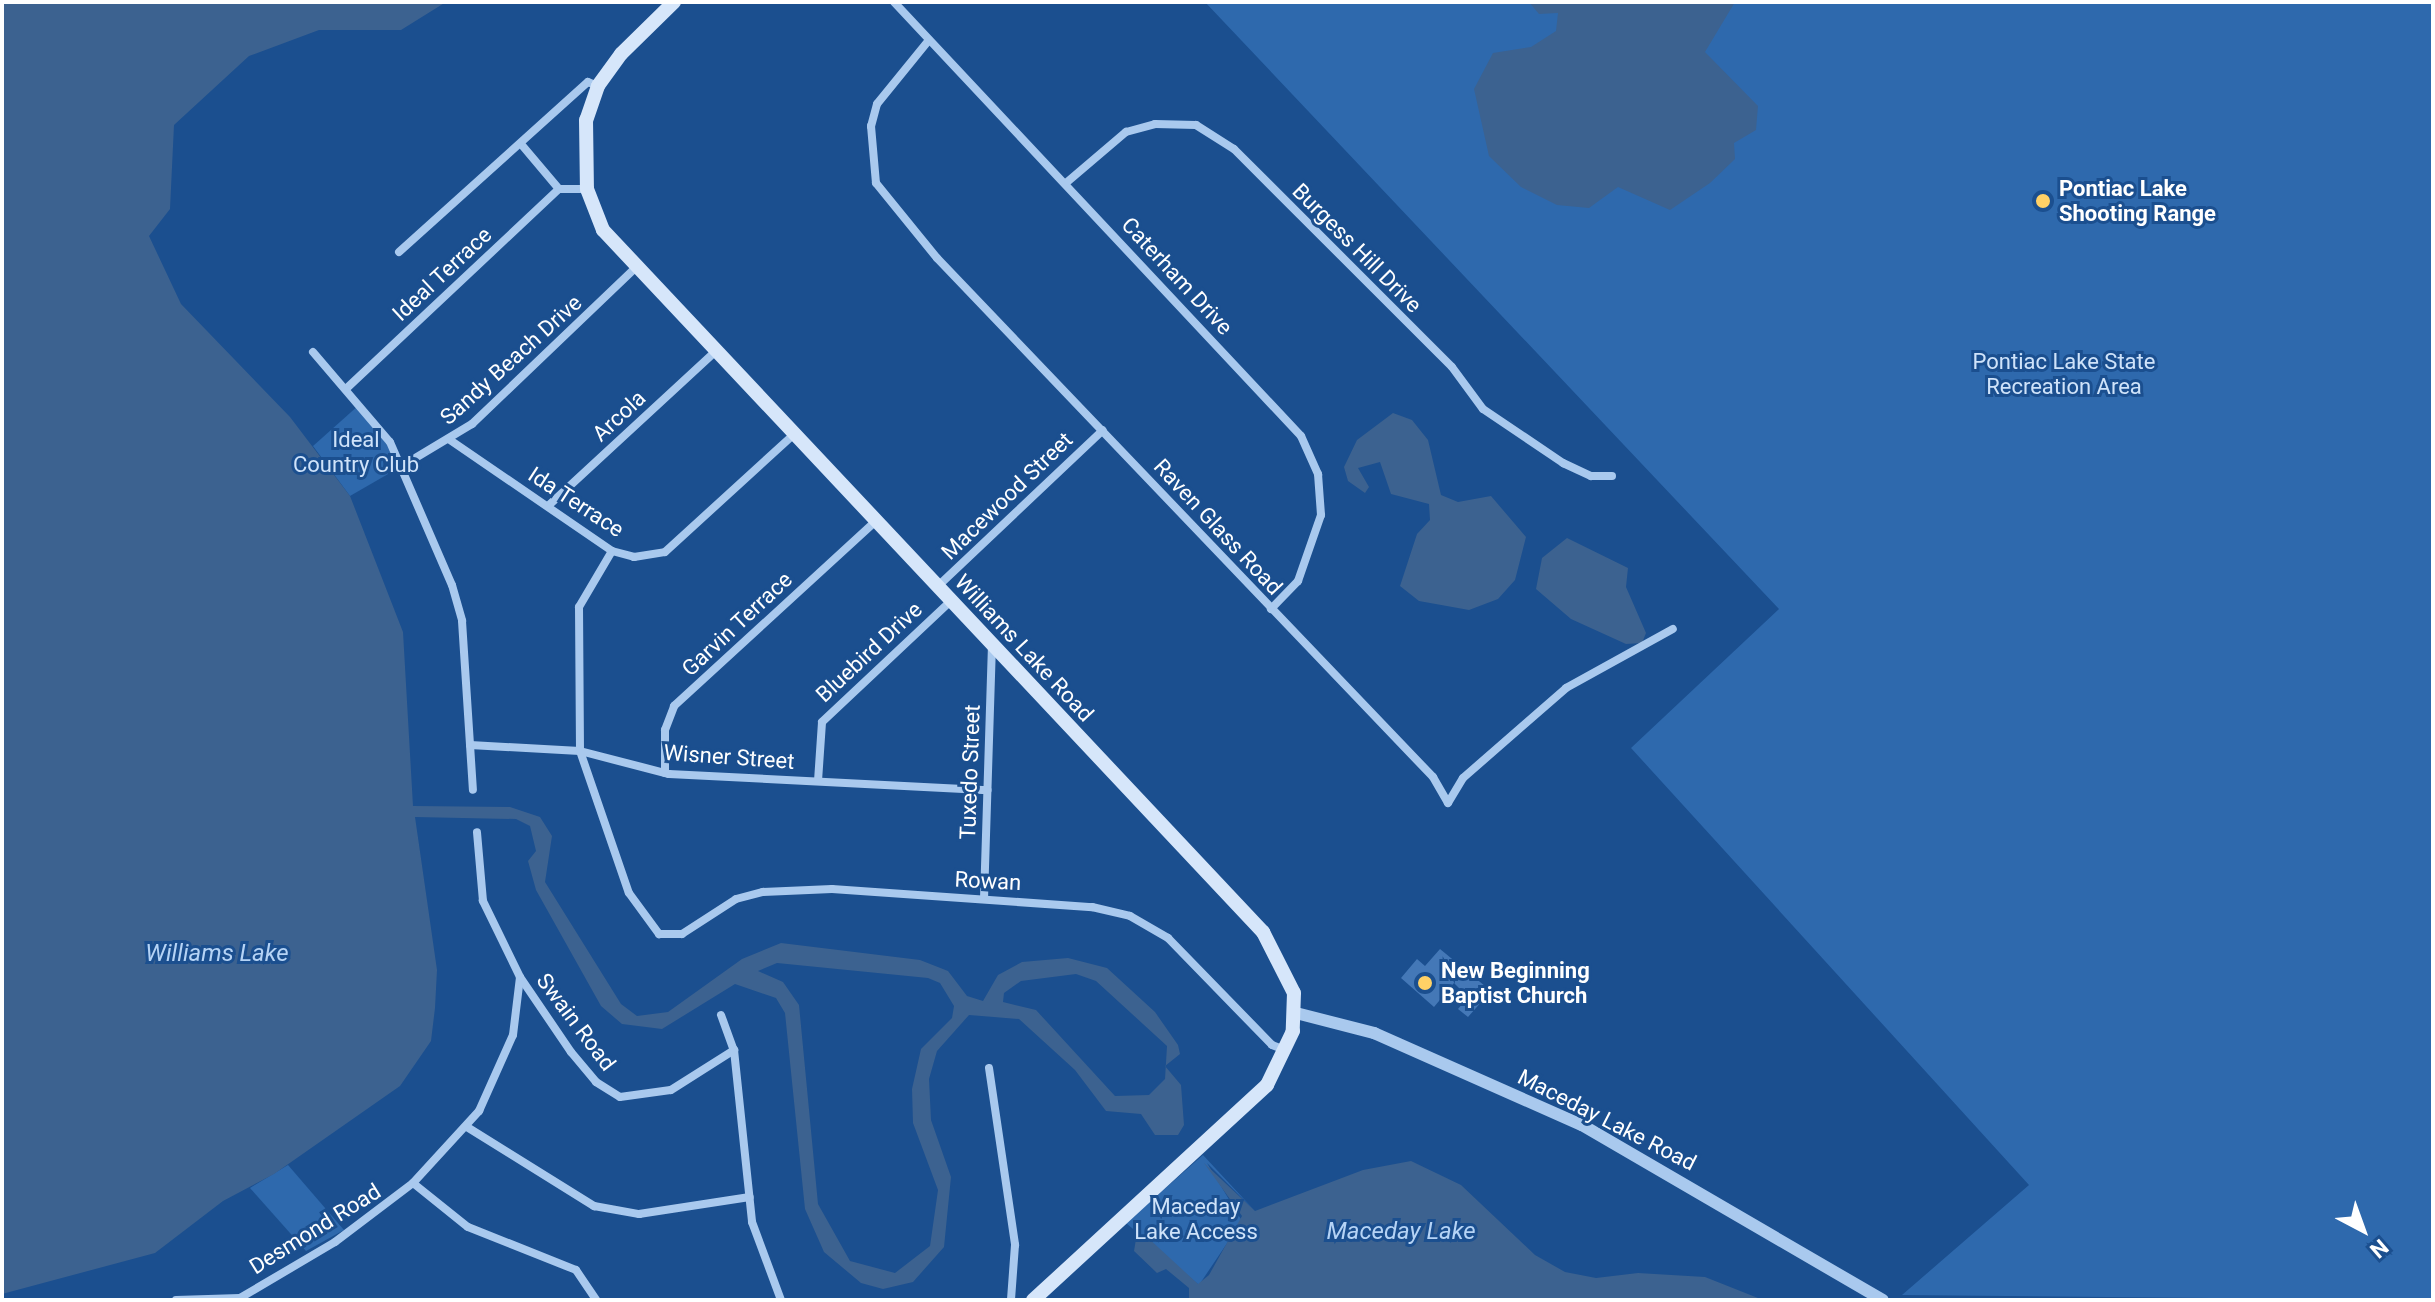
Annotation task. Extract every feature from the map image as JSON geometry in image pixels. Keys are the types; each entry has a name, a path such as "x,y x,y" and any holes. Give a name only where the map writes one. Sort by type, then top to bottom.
{"main road":[{"name":"Williams Lake Road","path":"674,2 598,86 582,154 587,189 603,230 635,268 1263,932 1288,975 1296,1013 1286,1050 1267,1085 1033,1300"}],"street":[{"name":"Caterham Drive","path":"894,2 1301,436 1318,474 1321,515 1298,581 1271,609"},
{"name":"Raven Glass Road","path":"929,40 877,104 871,126 876,183 937,258 1433,777 1448,803 1463,778 1566,688 1673,629"},
{"path":"399,252 588,82 598,86"},
{"name":"Burgess Hill Drive","path":"1066,183 1126,132 1155,124 1196,125 1234,149 1452,367 1483,409 1563,463 1591,476 1612,476"},
{"path":"521,144 559,189 587,189"},
{"name":"Ideal Terrace","path":"348,387 559,189"},
{"name":"Sandy Beach Drive","path":"402,466 450,440 512,389 635,268"},
{"path":"313,352 348,387 402,466 462,621 473,790"},
{"name":"Arcola","path":"548,506 715,352"},
{"name":"Macewood Street","path":"937,588 1103,430"},
{"name":"Ida Terrace","path":"450,440 612,551 634,557 665,552 793,435"},
{"name":"Garvin Terrace","path":"665,773 665,730 674,706 875,522"},
{"path":"580,751 579,607 612,551"},
{"name":"Bluebird Drive","path":"818,781 822,722 950,602"},
{"name":"Tuxedo Street","path":"984,899 992,646"},
{"name":"Wisner Street","path":"470,745 580,751 665,773 988,790"},
{"name":"Rowan","path":"580,751 629,893 651,926 670,938 736,899 763,892 832,889 984,899 1130,916 1168,938 1272,1045 1286,1050"},
{"path":"477,832 488,919 520,977"},
{"name":"Swain Road","path":"520,977 579,1062 620,1097 671,1090 734,1050"},
{"name":"Desmond Road","path":"176,1300 241,1299 369,1221 413,1183 467,1127 500,1074 513,1035 520,977"},
{"name":"Maceday Lake Road","path":"1296,1013 1374,1033 1582,1125 1883,1300"},
{"path":"721,1015 734,1050 750,1197 764,1265 781,1300"},
{"path":"989,1068 1015,1245 1011,1300"},
{"path":"467,1127 594,1206 639,1214 750,1197"},
{"path":"413,1183 468,1227 576,1270 597,1298"}],"green space":[{"name":"Pontiac Lake State Recreation Area","path":"1205,2 2433,2 2433,1300 1902,1295 2029,1185 1631,748 1779,609"},
{"name":"Ideal Country Club","path":"359,405 402,466 350,496 313,446"},
{"name":"Maceday Lake Access","path":"1203,1155 1255,1211 1207,1163 1242,1221 1199,1285 1126,1223"},
{"path":"288,1165 344,1230 306,1251 250,1188"}],"water":[{"name":"Williams Lake","path":"2,2 446,2 401,30 319,30 249,56 174,125 170,209 149,236 181,304 290,417 350,496 403,632 413,806 510,807 540,817 552,836 545,882 621,1004 637,1016 668,1012 742,959 781,943 920,960 948,971 967,996 983,1001 998,975 1022,962 1068,958 1107,968 1155,1012 1178,1045 1180,1054 1166,1065 1167,1046 1096,981 1076,974 1021,981 1004,993 1003,1002 1036,1010 1115,1096 1149,1095 1165,1079 1166,1067 1181,1085 1184,1125 1178,1135 1155,1135 1141,1114 1106,1111 1075,1070 1019,1019 969,1015 937,1051 929,1079 931,1120 951,1177 944,1247 913,1282 883,1289 861,1283 824,1252 805,1209 785,1013 776,998 735,984 662,1029 622,1024 601,1006 536,890 528,861 536,851 530,826 516,819 415,817 437,970 435,1008 431,1041 400,1086 274,1174 223,1201 155,1253 2,1294","holes":["777,963 928,978 940,983 954,1006 952,1018 921,1049 912,1089 913,1123 938,1190 930,1246 895,1273 850,1261 818,1204 799,1005 783,982 758,971"]},
{"path":"1529,2 1735,2 1705,52 1758,106 1756,130 1734,143 1735,159 1710,183 1670,210 1618,187 1589,208 1557,205 1521,187 1489,156 1474,89 1493,53 1531,47 1556,31 1558,13 1539,14"},
{"path":"1393,413 1412,420 1428,440 1441,495 1458,502 1491,496 1526,537 1515,580 1498,599 1469,610 1419,601 1400,586 1417,534 1430,520 1429,504 1391,494 1380,462 1358,468 1369,487 1365,493 1348,481 1344,467 1357,440"},
{"path":"1567,538 1628,568 1626,587 1646,633 1642,643 1626,644 1571,619 1536,589 1542,558"},
{"name":"Maceday Lake","path":"1411,1161 1461,1185 1535,1255 1565,1272 1596,1278 1638,1273 1705,1277 1763,1300 1189,1300 1189,1288 1166,1269 1157,1273 1134,1251 1136,1239 1146,1236 1198,1284 1209,1275 1242,1216 1204,1163 1255,1211 1363,1170"}],"building":[{"name":"New Beginning Baptist Church","path":"1440,949 1491,991 1468,1017 1458,1009 1468,997 1454,983 1434,1007 1401,978 1417,959 1425,966"}],"place":[{"name":"Pontiac Lake Shooting Range","path":"2043,201"},
{"name":"New Beginning Baptist Church","path":"1425,983"}]}
